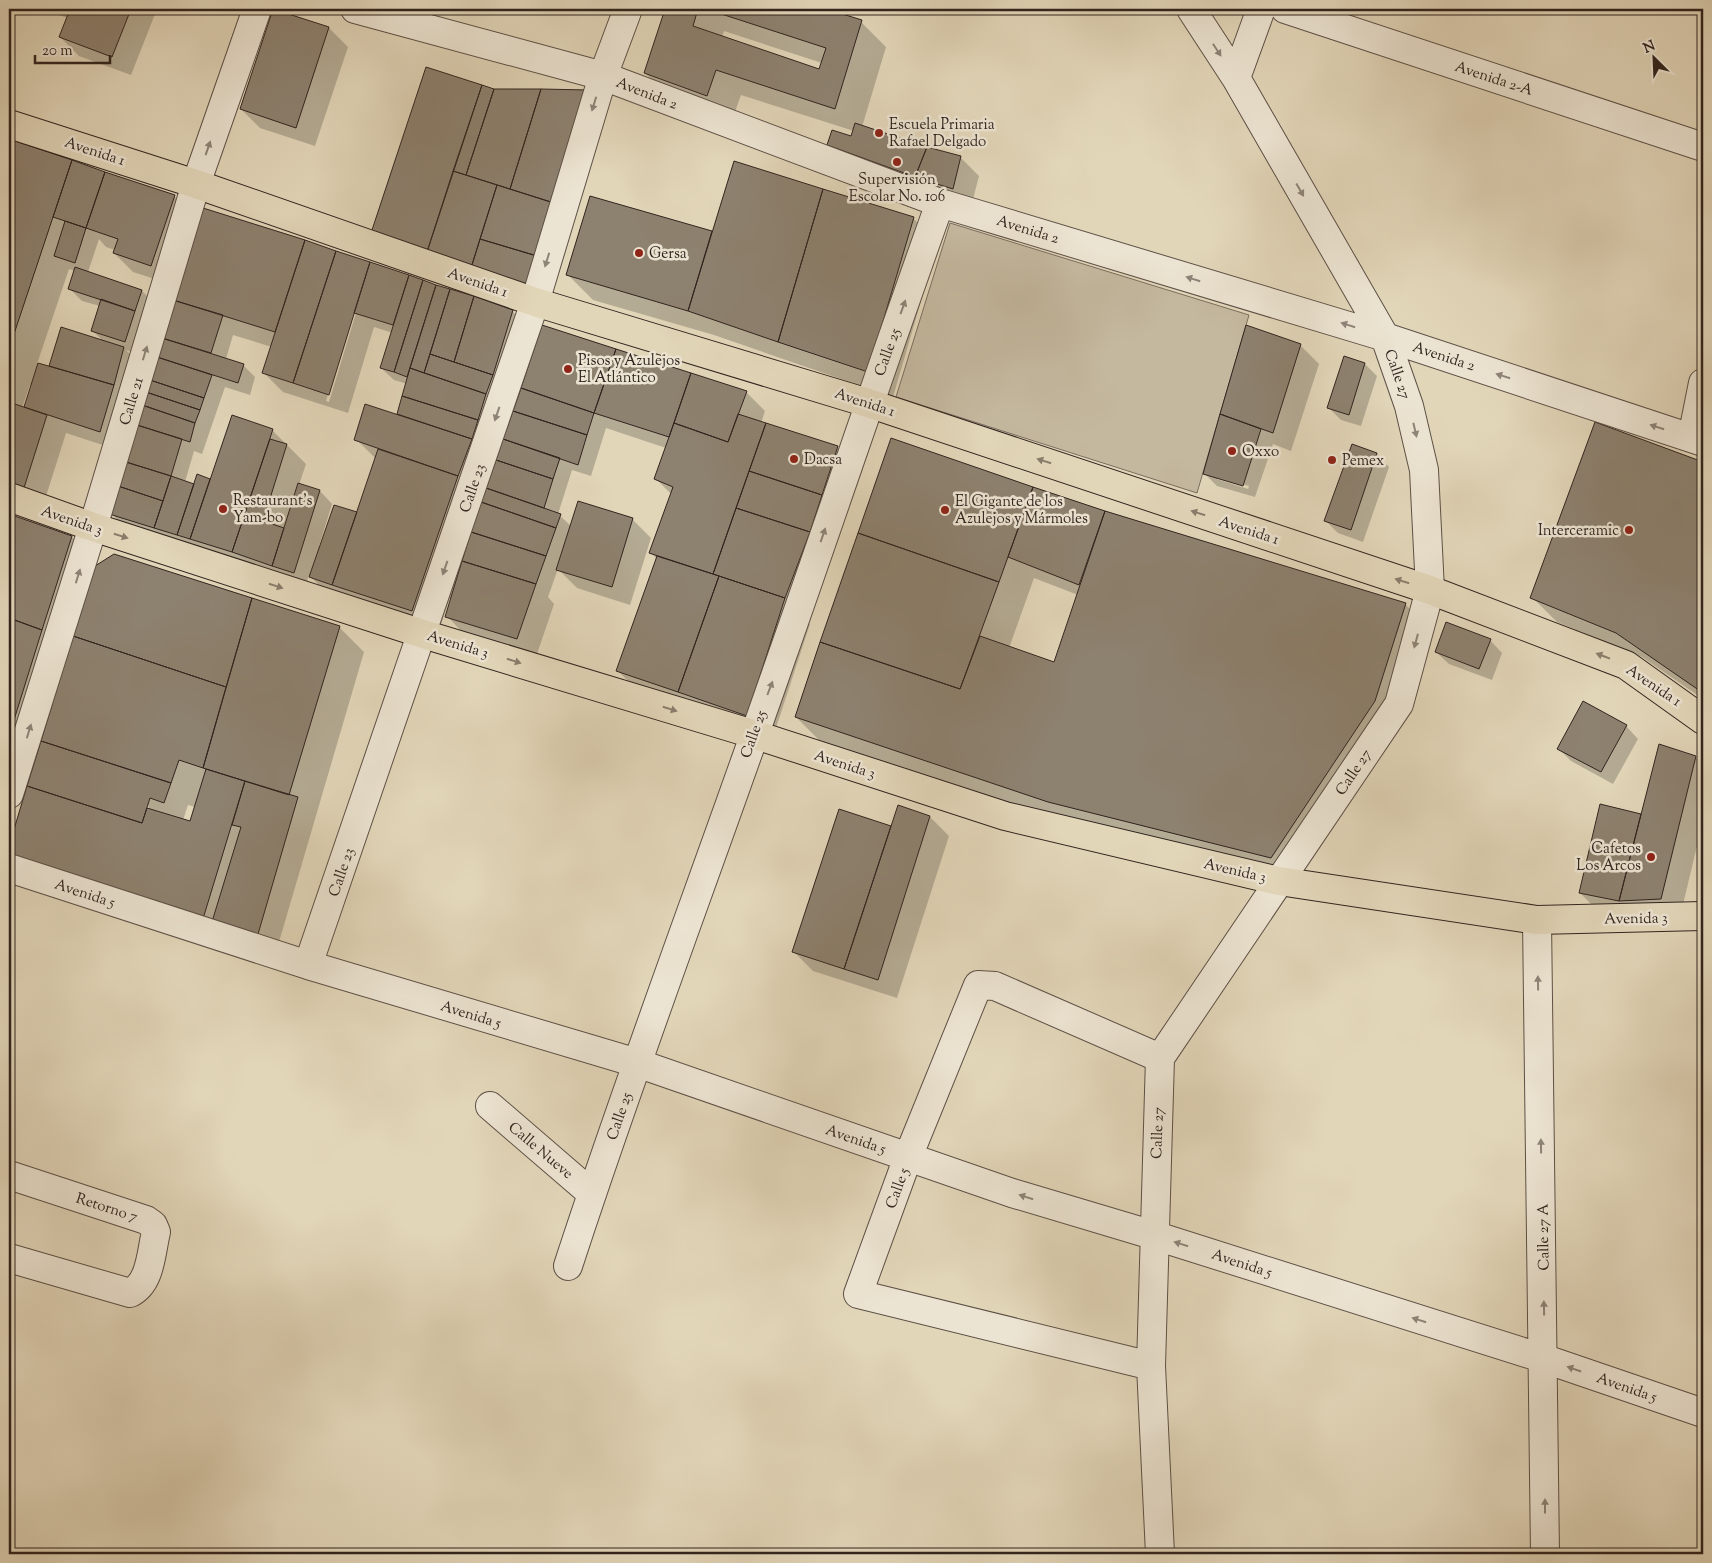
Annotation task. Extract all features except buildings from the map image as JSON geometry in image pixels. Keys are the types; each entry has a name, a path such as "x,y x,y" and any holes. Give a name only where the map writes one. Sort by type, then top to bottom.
{"main road":[{"name":"Avenida 1","path":"9,124 196,184 535,302 868,403 1430,590 1626,665 1703,720"},
{"name":"Avenida 3","path":"9,497 93,527 423,634 753,734 1005,816 1279,881 1537,920 1703,916"}],"street":[{"name":"Calle 21","path":"9,794 93,527 196,184 257,9"},
{"name":"Avenida 2","path":"355,9 603,76 940,203 1385,336 1697,440"},
{"name":"Calle 23","path":"308,966 535,302 603,76 628,9"},
{"name":"Calle 27","path":"1160,1554 1151,1366 1153,1235 1160,1058 1399,704 1430,590 1424,470 1409,406 1385,336 1236,78 1191,9"},
{"path":"1236,78 1261,9"},
{"name":"Avenida 2-A","path":"1285,9 1703,147"},
{"name":"Calle 25","path":"568,1266 637,1063 779,665 868,403 940,203"},
{"path":"1697,440 1703,383"},
{"name":"Avenida 5","path":"9,868 308,966 637,1063 1012,1193 1153,1235 1544,1359 1703,1413"},
{"name":"Calle 27 A","path":"1537,920 1545,1554"},
{"name":"Calle 5","path":"1151,1366 858,1294 908,1157 978,985 995,986 1160,1058"},
{"name":"Calle Nueve","path":"490,1106 592,1193"},
{"name":"Retorno 7","path":"9,1175 146,1220 153,1225 156,1232 144,1282 139,1289 130,1293 9,1258"}],"shaded area":[{"path":"950,223 1249,315 1197,493 896,397"}],"place":[{"name":"Escuela Primaria Rafael Delgado","path":"879,133"},
{"name":"Supervisión Escolar No. 106","path":"897,162"},
{"name":"Gersa","path":"639,253"},
{"name":"Pisos y Azulejos El Atlántico","path":"568,369"},
{"name":"Oxxo","path":"1232,451"},
{"name":"Dacsa","path":"794,459"},
{"name":"Pemex","path":"1332,460"},
{"name":"Restaurant's Yam-bo","path":"223,509"},
{"name":"El Gigante de los Azulejos y Mármoles","path":"945,510"},
{"name":"Interceramic","path":"1629,530"},
{"name":"Cafetos Los Arcos","path":"1651,857"}]}
